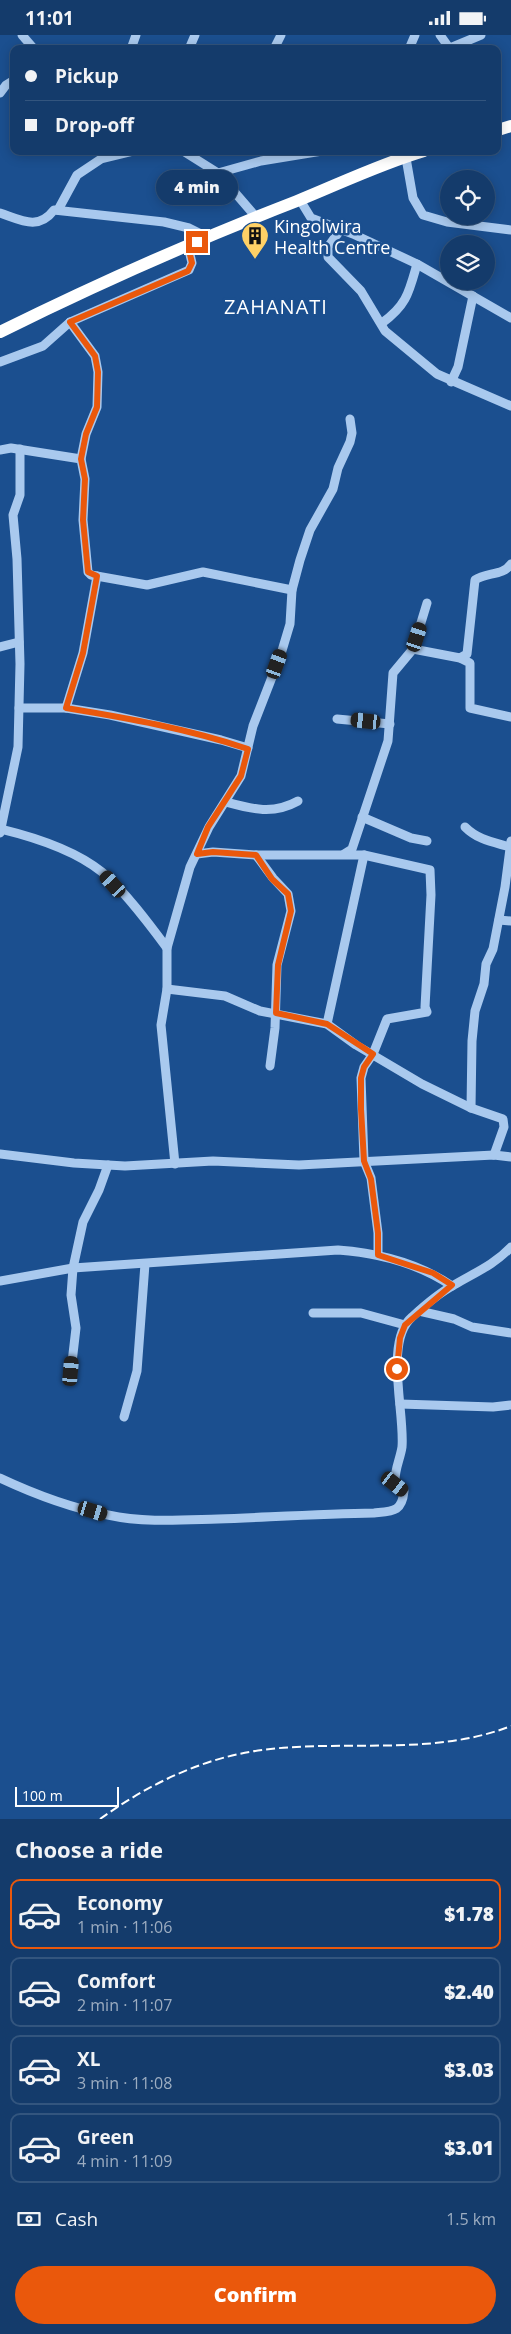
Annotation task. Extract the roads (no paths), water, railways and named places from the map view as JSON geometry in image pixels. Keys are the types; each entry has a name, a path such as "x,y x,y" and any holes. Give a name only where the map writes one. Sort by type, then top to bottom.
{"highway":[{"path":"0,333 85,289 400,157"}],"street":[{"path":"22,35 31,45"},
{"path":"440,35 448,45"},
{"path":"457,45 481,35"},
{"path":"0,93 10,83"},
{"path":"58,210 77,175 102,155"},
{"path":"189,155 218,173 256,217"},
{"path":"218,173 296,155"},
{"path":"400,157 413,198 423,215 447,222 511,230"},
{"path":"300,200 311,218 341,229 417,264 511,318"},
{"path":"0,213 30,223 47,219 54,210 164,222 189,228 207,237"},
{"path":"341,229 328,247 328,257 361,291 390,336 416,355 437,375 511,406"},
{"path":"0,362 43,346 70,322 188,271 192,263 188,246"},
{"path":"382,323 400,307 407,297 417,264"},
{"path":"451,382 458,367 473,296"},
{"path":"70,322 95,356 98,372 97,407 86,434 81,459 85,479 83,520 85,565 88,572 97,576 114,577 146,585 204,572 292,590"},
{"path":"175,1164 161,1025 168,989 166,948 178,915 185,881 208,827 226,802 241,776 253,726 281,655 290,624 292,590 310,530 333,489 338,468 350,442 352,433 350,419"},
{"path":"0,450 20,449 81,459"},
{"path":"20,449 20,495 13,515 17,559 19,641 17,759 0,831 20,834 66,852 103,873 148,921 166,948"},
{"path":"460,658 467,654 475,581 479,577 504,571 511,564"},
{"path":"66,708 83,653 97,576"},
{"path":"342,855 352,849 388,741 393,673 413,649 427,603"},
{"path":"0,647 19,641"},
{"path":"413,649 460,658 470,663 470,708 511,717"},
{"path":"19,708 66,708 110,715 221,740 248,749"},
{"path":"337,719 390,724"},
{"path":"226,802 256,810 268,811 285,808 298,801"},
{"path":"362,817 411,838 427,841"},
{"path":"465,827 483,840 511,844 493,949 486,964 484,984 475,1011 472,1041 471,1108"},
{"path":"197,854 213,852 256,855 364,855 429,869 432,878 425,1007 427,1012 387,1019 373,1054 364,1067 361,1078 364,1161 371,1179 378,1233 378,1255"},
{"path":"256,855 272,879 288,894 291,911 278,965 276,1013 270,1066"},
{"path":"327,1024 364,855"},
{"path":"498,921 511,921"},
{"path":"168,989 225,996 260,1011 327,1024 422,1083 471,1108 503,1119 504,1127 494,1155"},
{"path":"0,1154 74,1163 125,1166 213,1161 299,1165 364,1161 432,1160 494,1155 511,1157"},
{"path":"71,1371 76,1328 71,1295 73,1268 83,1221 99,1190 108,1165"},
{"path":"0,1479 48,1497 108,1515 162,1521 388,1511 397,1509 403,1499 404,1491 395,1484 394,1474 402,1447 397,1369 400,1338 405,1325 419,1311 452,1285 508,1255 511,1247"},
{"path":"0,1281 73,1268 177,1259 214,1259 338,1250 378,1255 433,1273 452,1285"},
{"path":"124,1417 137,1371 145,1263"},
{"path":"419,1311 454,1319 472,1327 511,1333"},
{"path":"313,1313 361,1313 405,1325"},
{"path":"400,1404 493,1407 511,1405"}],"railway":[{"path":"100,1819 119,1806 177,1774 218,1759 240,1754 293,1747 419,1744 450,1741 481,1735 511,1726"}],"place":[{"name":"Kingolwira Health Centre","path":"255,260"}],"district":[{"name":"ZAHANATI","path":"276,306"}]}
